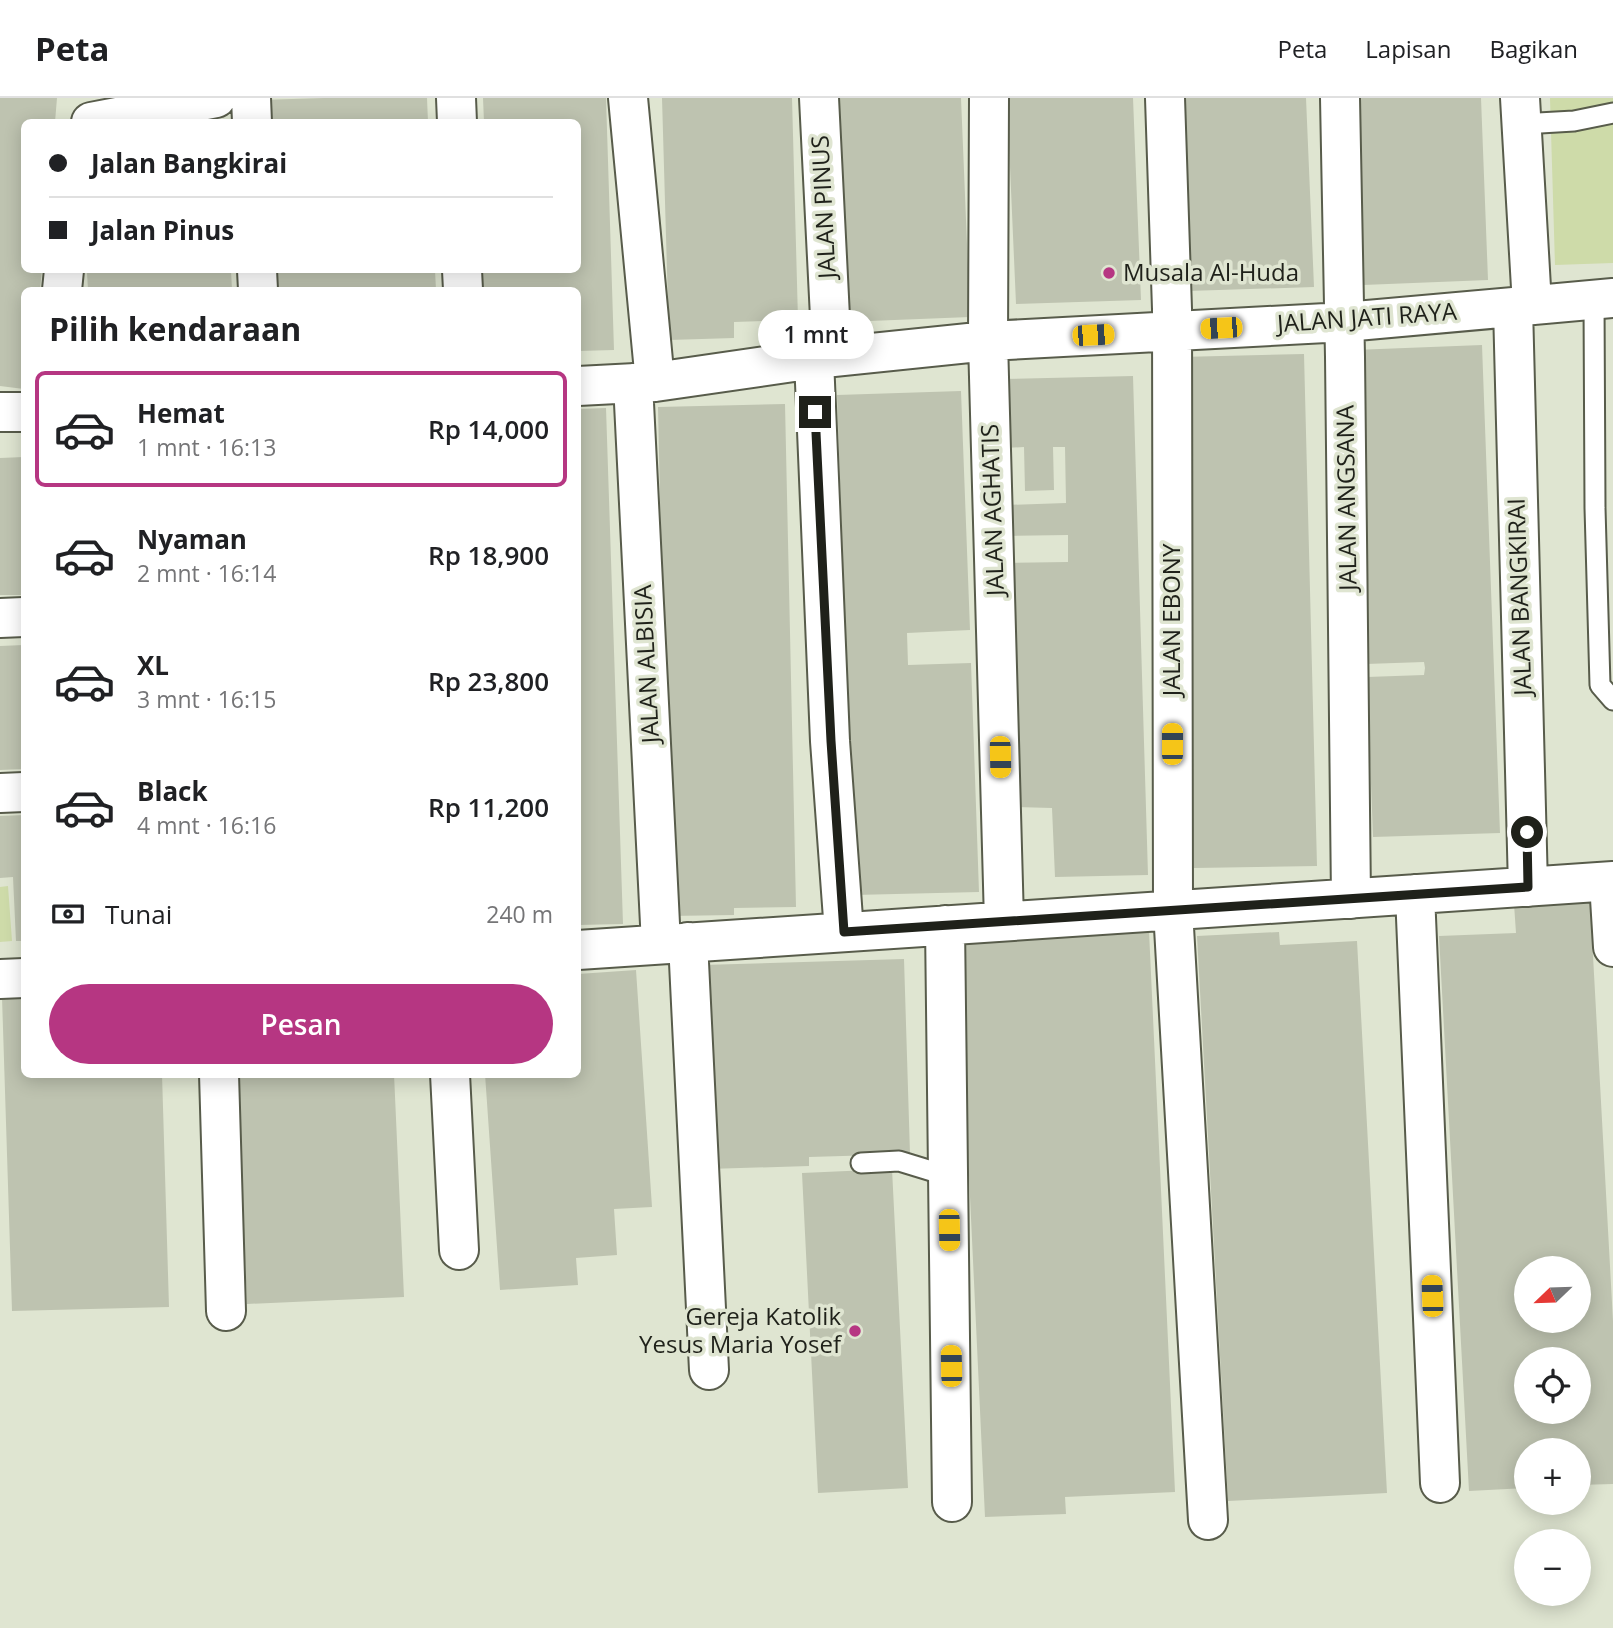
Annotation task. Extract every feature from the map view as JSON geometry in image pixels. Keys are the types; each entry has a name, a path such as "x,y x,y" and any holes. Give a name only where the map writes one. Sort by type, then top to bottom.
{"street":[{"path":"77,119 79,98"},
{"path":"107,119 216,98"},
{"path":"251,98 252,119"},
{"path":"456,98 457,119"},
{"name":"JALAN ALBISIA","path":"628,98 674,943 709,1370"},
{"name":"JALAN PINUS","path":"819,98 831,741 844,932"},
{"name":"JALAN AGHATIS","path":"989,98 988,341 1004,921"},
{"name":"JALAN EBONY","path":"1166,98 1172,330 1173,910 1208,1520"},
{"name":"JALAN ANGSANA","path":"1339,98 1345,323 1351,898"},
{"name":"JALAN BANGKIRAI","path":"1521,111 1528,887"},
{"name":"JALAN JATI RAYA","path":"581,386 644,383 823,358 988,341 1345,323 1604,299"},
{"path":"0,412 21,412"},
{"path":"0,618 21,617"},
{"path":"0,793 21,792"},
{"path":"581,950 1611,882 1613,947"},
{"path":"1415,894 1440,1483"},
{"path":"945,925 952,1502"},
{"path":"0,979 21,978"},
{"path":"219,1078 226,1311"},
{"path":"450,1078 459,1250"}],"lane":[{"path":"1521,111 1574,121 1613,113"},
{"path":"1604,299 1595,508 1600,685 1613,700"},
{"path":"861,1163 898,1161 948,1175"}],"green space":[{"path":"1550,98 1613,98 1613,263 1555,265"},
{"path":"8,886 12,941 0,942 0,887"}],"building":[{"path":"0,98 57,98 55,119 21,119 21,273 42,273 40,287 21,287 21,389 0,386"},
{"path":"427,98 428,119 261,119 260,100"},
{"path":"483,98 606,98 614,350 581,351 581,287 478,287 477,273 581,273 581,119 484,119"},
{"path":"662,98 792,98 798,320 734,322 734,338 669,340"},
{"path":"835,98 961,98 970,317 844,322"},
{"path":"1007,98 1133,98 1141,300 1016,304"},
{"path":"1180,98 1306,98 1314,287 1188,291"},
{"path":"1355,98 1481,98 1488,280 1363,285"},
{"path":"87,273 231,273 232,287 88,287"},
{"path":"267,273 435,273 436,287 268,287"},
{"path":"1482,345 1500,833 1373,837 1367,677 1424,675 1425,668 1424,662 1366,664 1354,350"},
{"path":"1304,354 1317,866 1194,868 1180,357"},
{"path":"1133,376 1148,875 1055,877 1052,808 1014,807 1007,563 1068,562 1068,535 1007,536 1006,505 1066,503 1065,447 1053,447 1054,490 1025,491 1024,447 1004,448 1002,379"},
{"path":"961,391 970,630 907,633 908,665 971,663 979,892 854,895 837,395"},
{"path":"785,404 796,907 734,908 734,915 669,916 658,407"},
{"path":"606,408 623,924 581,925 581,409"},
{"path":"21,457 21,595 0,595 0,458"},
{"path":"21,645 21,769 0,770 0,646"},
{"path":"21,815 21,941 16,941 13,877 0,878 0,816"},
{"path":"1590,901 1613,1321 1613,1484 1591,1485 1591,1438 1514,1438 1514,1489 1469,1491 1439,936 1516,933 1514,904"},
{"path":"1149,931 1175,1492 1065,1497 1066,1514 985,1517 958,940"},
{"path":"1279,932 1280,945 1357,941 1387,1493 1228,1501 1197,936"},
{"path":"904,959 910,1154 809,1157 809,1166 708,1169 702,965"},
{"path":"636,970 652,1207 614,1209 617,1255 576,1258 578,1285 500,1290 485,1078 581,1078 581,974"},
{"path":"2,997 21,997 21,1078 162,1078 169,1307 12,1311"},
{"path":"237,1078 394,1078 404,1297 247,1304"},
{"name":"Gereja Katolik Yesus Maria Yosef","path":"892,1169 908,1488 818,1493 802,1173"}],"place":[{"name":"Musala Al-Huda","path":"1109,273"},
{"name":"Gereja Katolik Yesus Maria Yosef","path":"855,1331"}],"route":[{"path":"815,412 831,741 844,932 1528,887 1527,832"}]}
